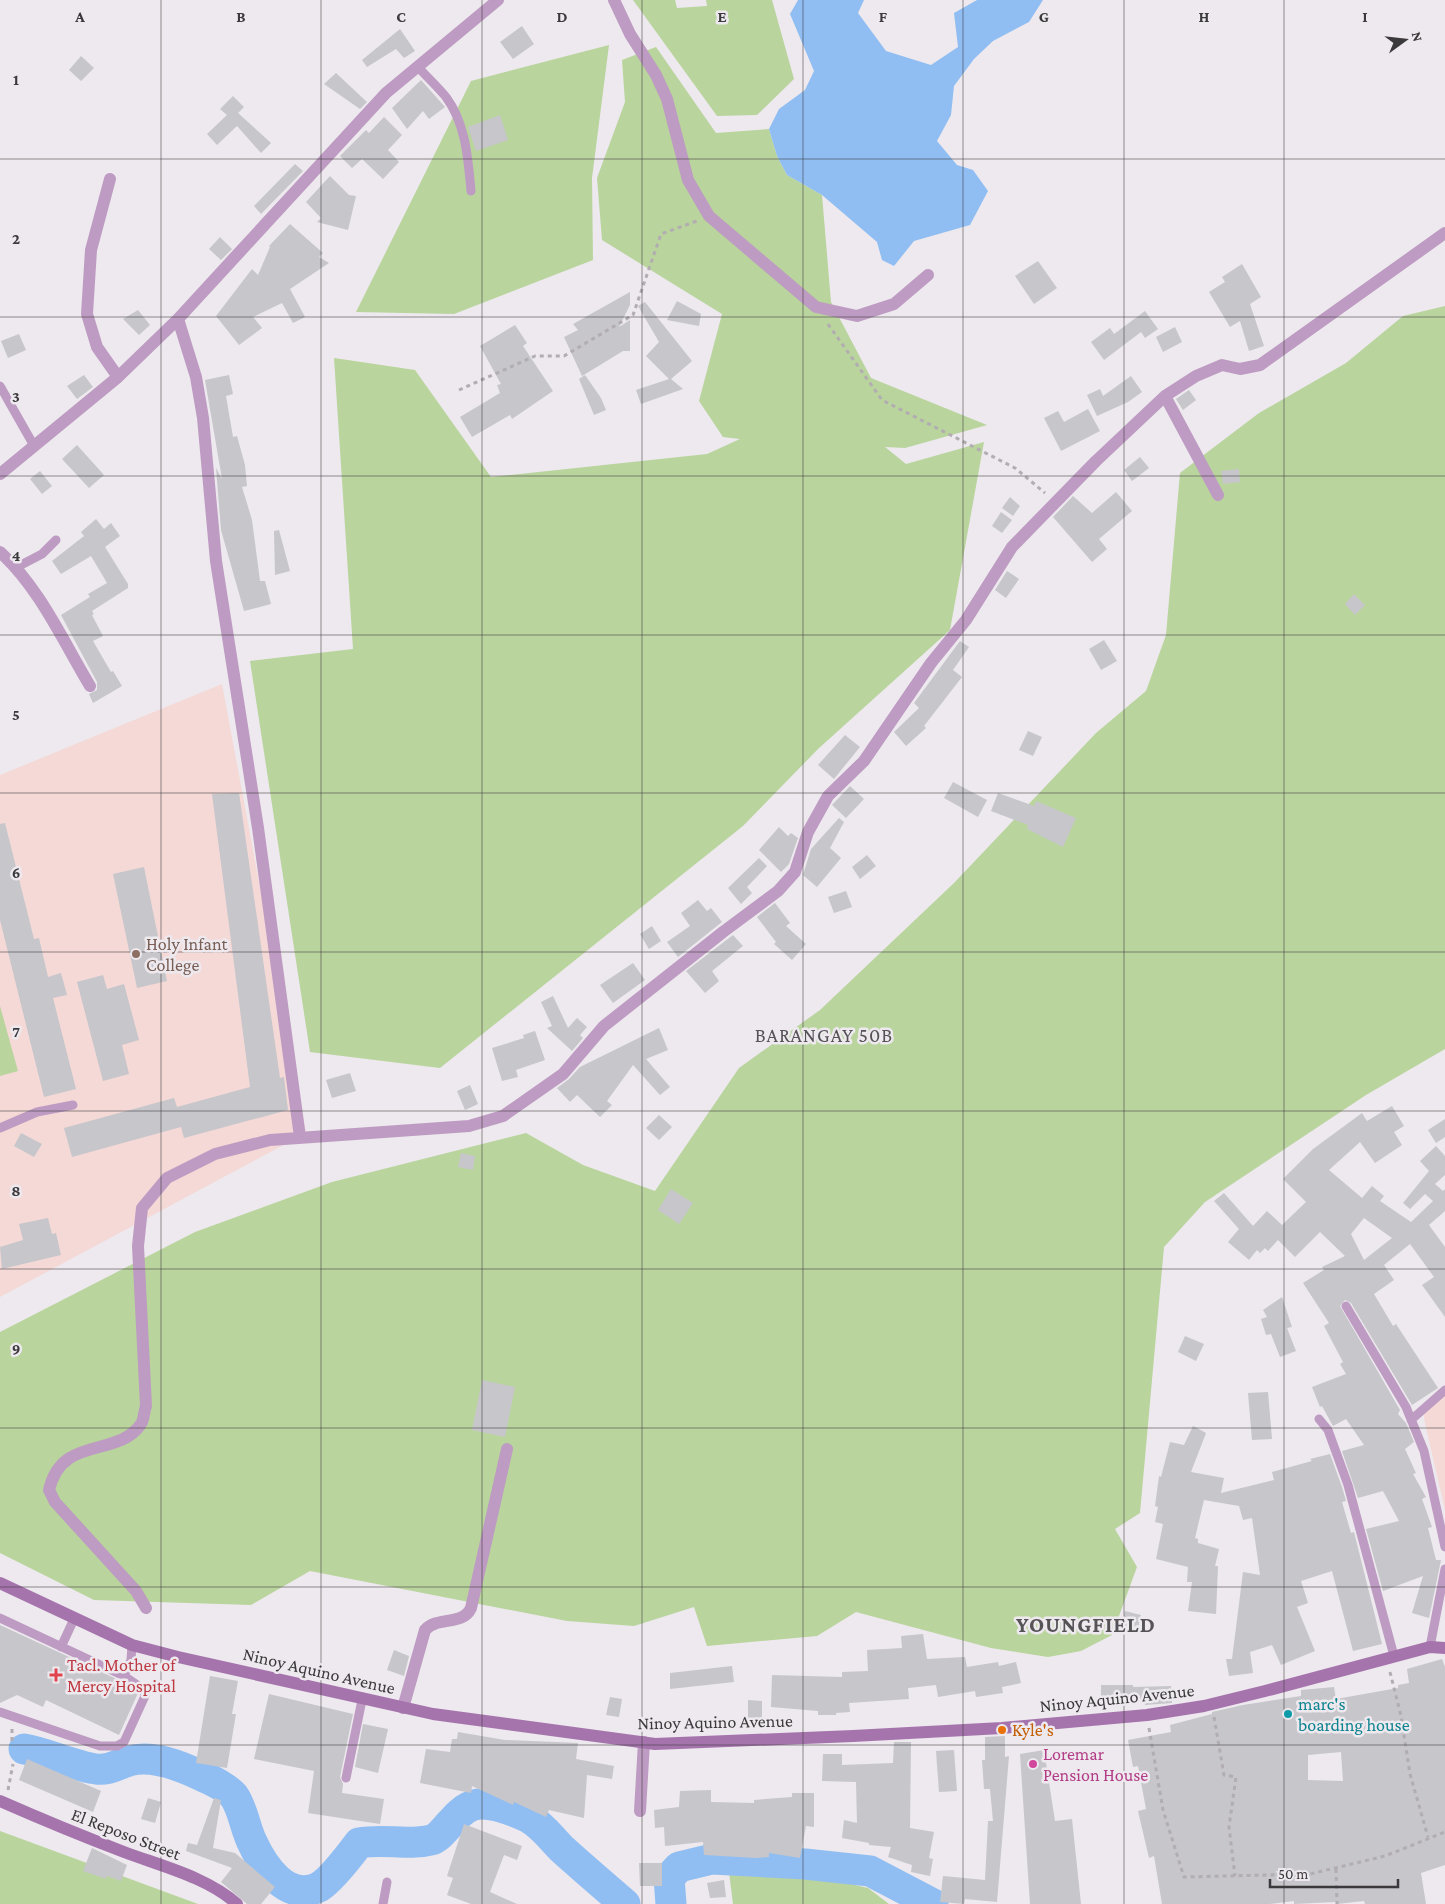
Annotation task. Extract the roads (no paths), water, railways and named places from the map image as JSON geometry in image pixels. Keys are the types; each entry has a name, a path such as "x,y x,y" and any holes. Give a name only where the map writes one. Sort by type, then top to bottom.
{"main road":[{"name":"Ninoy Aquino Avenue","path":"0,1583 132,1645 362,1700 433,1714 655,1744 1002,1728 1147,1715 1212,1704 1430,1647 1445,1648"},
{"name":"El Reposo Street","path":"3,1803 38,1819 194,1878 226,1894 237,1904"}],"street":[{"path":"0,474 33,444 118,376 178,319 386,92 498,0"},
{"path":"614,0 630,34 656,75 667,99 688,180 709,216 816,307 858,316 894,304 928,275"},
{"path":"110,179 92,250 87,314 97,347 118,376"},
{"path":"146,1608 136,1591 55,1502 49,1490 51,1480 58,1468 82,1450 127,1437 141,1424 146,1406 138,1246 142,1208 167,1178 215,1154 270,1140 468,1126 503,1116 563,1074 604,1026 778,891 795,872 808,832 828,796 864,762 931,663 966,620 1012,547 1165,396 1196,376 1222,366 1240,369 1260,365 1445,233"},
{"path":"178,319 196,377 203,418 216,562 258,828 300,1137"},
{"path":"1165,396 1218,496"},
{"path":"0,552 17,567 50,617 90,686"},
{"path":"403,1708 425,1630 434,1623 460,1618 468,1614 471,1608 507,1449"},
{"path":"640,1811 644,1742"}],"lane":[{"path":"417,66 446,98 459,122 466,148 471,191"},
{"path":"0,386 33,444"},
{"path":"17,567 42,554 56,540"},
{"path":"0,1128 37,1112 73,1105"},
{"path":"1346,1306 1406,1407 1424,1451 1445,1547"},
{"path":"1411,1420 1445,1390"},
{"path":"1319,1419 1328,1430 1348,1485 1390,1657"},
{"path":"1430,1647 1445,1569"},
{"path":"0,1618 124,1676 143,1689 145,1696 124,1742 117,1746 100,1746 0,1712"},
{"path":"61,1647 74,1619"},
{"path":"124,1676 131,1660 132,1645"},
{"path":"346,1778 362,1700"},
{"path":"383,1904 387,1882"}],"water":[{"path":"798,0 864,0 858,13 886,51 931,65 958,47 954,13 977,0 1043,0 1029,22 993,41 974,59 954,86 951,115 937,141 957,165 973,170 988,191 970,225 914,241 894,266 882,260 877,242 822,195 787,175 777,156 769,129 779,109 805,90 814,71 790,14"}],"waterway":[{"path":"24,1749 96,1769 109,1768 138,1759 157,1760 185,1768 215,1782 234,1796 240,1807 252,1842 270,1871 278,1880 297,1890 307,1891 324,1884 359,1843 377,1841 422,1842 431,1840 441,1834 455,1817 467,1808 474,1805 487,1804 523,1815 534,1821 562,1849 625,1904"},
{"path":"671,1904 669,1878 679,1867 712,1859 805,1864 870,1871 933,1904"}],"place":[{"name":"Holy Infant College","path":"136,954"},
{"name":"Tacl. Mother of Mercy Hospital","path":"56,1675"},
{"name":"marc's boarding house","path":"1288,1714"},
{"name":"Kyle's","path":"1002,1730"},
{"name":"Loremar Pension House","path":"1033,1764"}],"district":[{"name":"BARANGAY 50B","path":"824,1035"},
{"name":"YOUNGFIELD","path":"1086,1624"}]}
